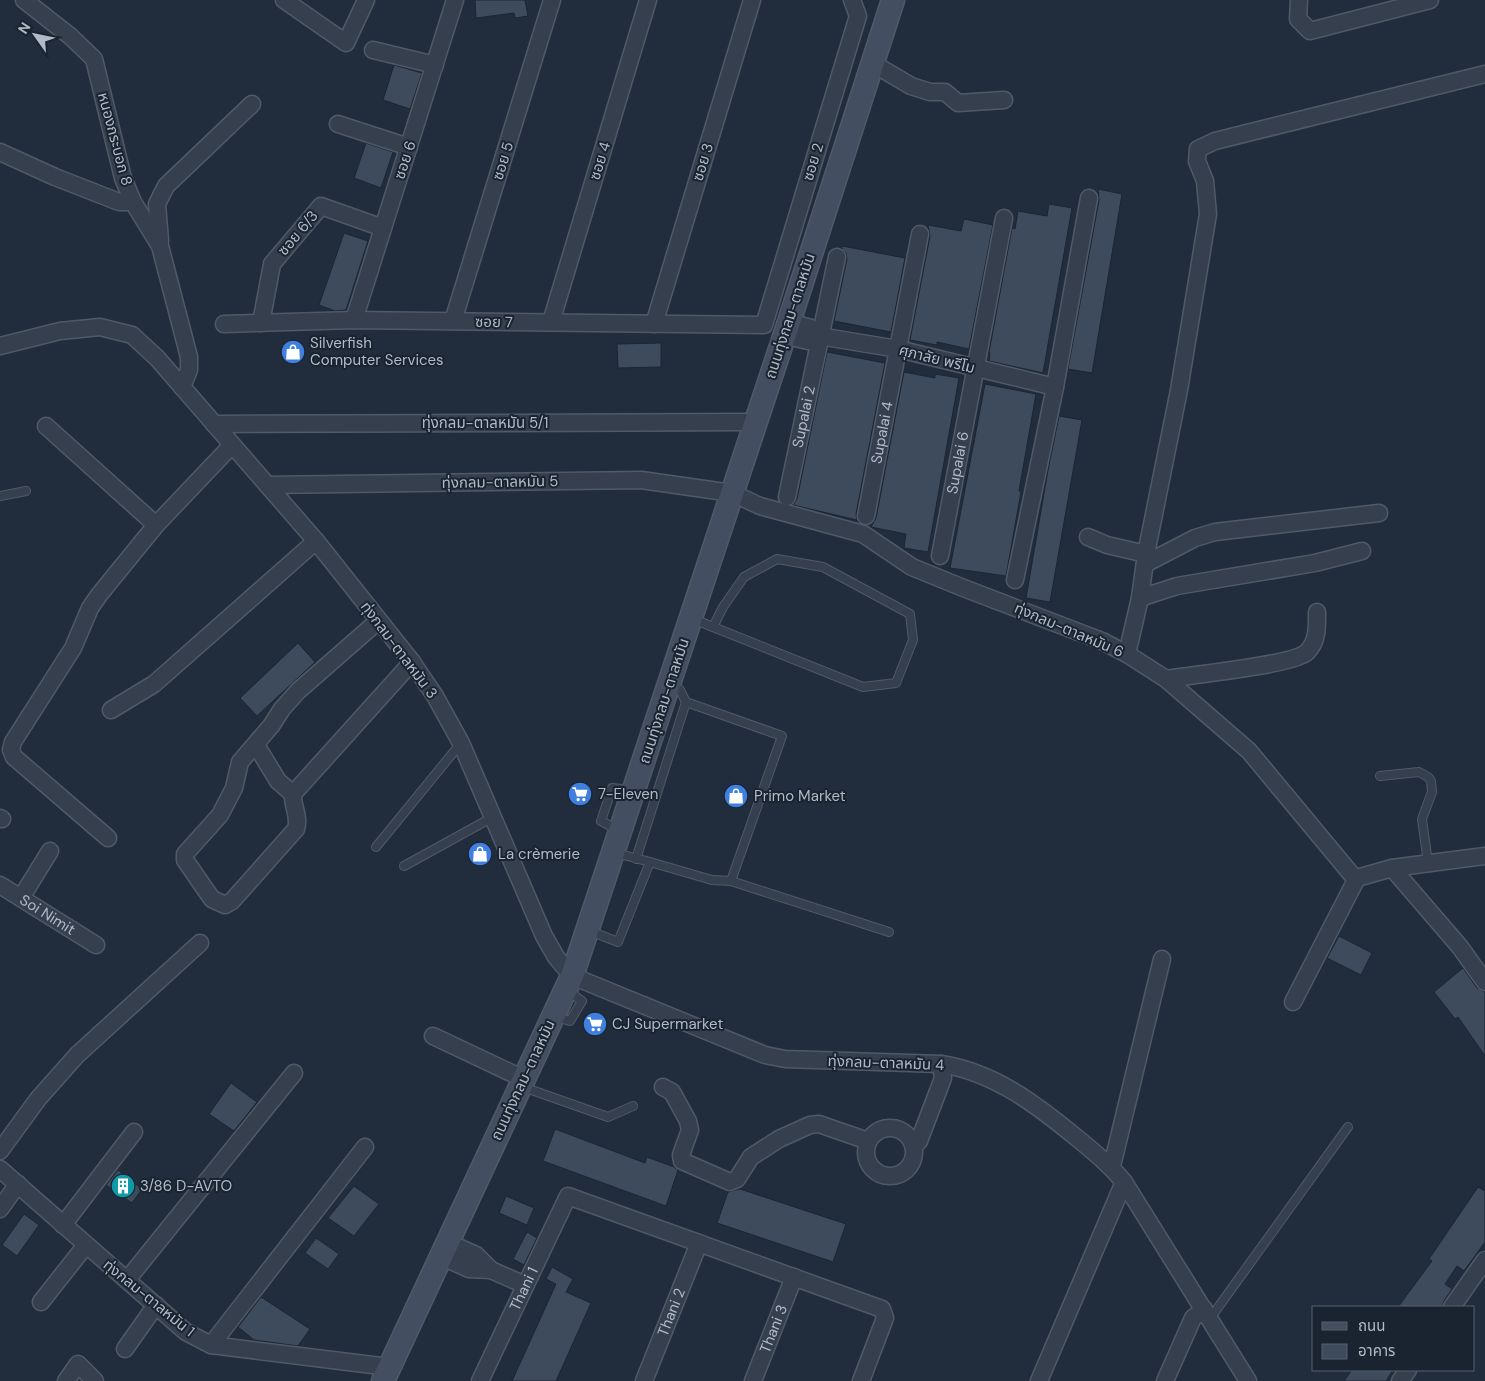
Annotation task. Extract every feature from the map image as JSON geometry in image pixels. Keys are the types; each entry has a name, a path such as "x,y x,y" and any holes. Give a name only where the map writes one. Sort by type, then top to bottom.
{"street":[{"name":"หนองกระบอก 8","path":"24,0 70,36 94,59 123,178 133,202 160,246 189,357 189,370 182,387"},
{"path":"284,0 346,43 366,0"},
{"name":"ซอย 6","path":"354,320 455,0"},
{"name":"ซอย 5","path":"453,321 552,0"},
{"name":"ซอย 4","path":"551,322 648,0"},
{"name":"ซอย 3","path":"654,324 752,0"},
{"name":"ซอย 2","path":"764,325 858,16 852,0"},
{"name":"ถนนทุ่งกลม-ตาลหมัน","path":"386,1374 569,982 634,790 649,766 668,686 893,0"},
{"path":"1299,0 1298,20 1310,31 1430,0"},
{"path":"374,50 435,65"},
{"path":"872,63 911,86 930,92 945,92 958,103 1004,100"},
{"path":"1127,654 1140,598 1208,214 1205,181 1197,161 1198,149 1214,141 1485,74"},
{"path":"160,246 157,204 166,186 252,104"},
{"path":"338,124 409,146"},
{"path":"0,152 55,177 119,202 133,202"},
{"path":"1016,580 1055,387 1089,198"},
{"name":"ซอย 6/3","path":"261,322 272,264 321,206 383,228"},
{"name":"Supalai 6","path":"940,556 977,369 1004,218"},
{"name":"Supalai 4","path":"866,516 920,234"},
{"name":"Supalai 2","path":"786,497 837,258"},
{"name":"ซอย 7","path":"224,324 354,320 764,325"},
{"name":"ทุ่งกลม-ตาลหมัน 3","path":"0,346 60,331 100,327 132,334 157,358 316,542 378,622 412,662 461,743 544,936 569,982"},
{"name":"ศุภาลัย พรีโม","path":"786,328 811,328 820,336 898,349 1055,387"},
{"name":"ทุ่งกลม-ตาลหมัน 5/1","path":"214,424 755,422"},
{"path":"46,426 156,525"},
{"path":"108,838 14,757 11,750 13,742 73,648 90,608 99,595 156,525 232,445"},
{"name":"ทุ่งกลม-ตาลหมัน 5","path":"266,485 641,480 732,493"},
{"name":"ทุ่งกลม-ตาลหมัน 6","path":"732,493 760,506 863,534 912,566 961,587 1102,641 1166,678 1248,751 1352,875 1357,878"},
{"path":"1088,538 1146,559 1214,532 1379,513"},
{"path":"111,710 154,684 316,542"},
{"path":"1140,598 1177,586 1314,563 1362,551"},
{"path":"1166,678 1297,658 1306,654 1316,637 1317,612"},
{"path":"378,622 298,691 282,709 256,745 240,762 234,788 220,814 186,854 185,860 212,900 225,905 232,901 296,828 298,822 292,801 293,794 412,662"},
{"path":"256,745 278,781 293,794"},
{"path":"21,898 50,851"},
{"path":"1294,1002 1357,878 1392,868 1485,856"},
{"path":"1392,868 1460,948 1485,982"},
{"name":"Soi Nimit","path":"0,885 96,945"},
{"path":"0,1151 38,1099 77,1055 200,943"},
{"path":"1112,1166 1162,959"},
{"name":"ทุ่งกลม-ตาลหมัน 4","path":"569,982 765,1056 785,1059 941,1064 958,1066 991,1079 1035,1105 1112,1166 1124,1182 1248,1381"},
{"path":"433,1036 522,1082"},
{"path":"914,1146 919,1141 943,1078 941,1064"},
{"path":"127,1280 294,1073"},
{"path":"662,1087 672,1092 688,1120 690,1130 681,1155 682,1161 730,1182 737,1180 751,1157 779,1139 810,1125 819,1124 868,1141"},
{"path":"882,1129 902,1130 914,1146 911,1164 898,1175 888,1176 880,1174 868,1161 866,1152 868,1141 882,1129"},
{"path":"63,1225 134,1132"},
{"path":"211,1345 365,1147"},
{"name":"ทุ่งกลม-ตาลหมัน 1","path":"0,1170 186,1332 211,1345 386,1374"},
{"path":"1040,1381 1124,1182"},
{"path":"0,1209 18,1184"},
{"name":"Thani 1","path":"480,1381 568,1196 699,1243"},
{"path":"699,1243 882,1309 885,1318 861,1381"},
{"name":"Thani 2","path":"644,1381 699,1243"},
{"path":"41,1302 86,1245"},
{"path":"444,1249 476,1255 491,1270 525,1284"},
{"path":"1453,1306 1485,1260"},
{"name":"Thani 3","path":"753,1381 794,1277"},
{"path":"125,1349 156,1305"},
{"path":"1165,1381 1193,1318 1207,1314"},
{"path":"66,1381 78,1364 95,1381"}],"lane":[{"path":"0,496 26,491"},
{"path":"691,618 713,627 862,687 896,683 913,640 910,614 823,567 777,559 744,577 723,607 713,627"},
{"path":"668,686 680,690 686,702 782,736 731,881"},
{"path":"636,859 686,702"},
{"path":"376,847 461,743"},
{"path":"649,766 664,770"},
{"path":"1380,776 1419,772 1428,776 1431,781 1432,792 1422,819 1428,863"},
{"path":"404,866 493,818"},
{"path":"614,853 712,880 731,881 890,932"},
{"path":"588,930 618,942 650,862"},
{"path":"522,1082 608,1117 633,1106"},
{"path":"1207,1314 1348,1127"}],"building":[{"path":"475,0 525,0 528,16 515,18 514,13 476,18"},
{"path":"394,65 422,73 410,109 383,100"},
{"path":"366,143 393,152 381,188 354,178"},
{"path":"1098,189 1122,194 1092,373 1068,369 1099,200"},
{"path":"1049,204 1072,208 1043,373 989,361 989,352 1012,228 1015,229 1018,211 1047,216"},
{"path":"964,219 993,225 969,349 937,342 937,345 910,340 930,236 928,225 961,231"},
{"path":"344,233 368,241 346,310 335,311 319,305"},
{"path":"842,246 905,258 891,332 834,321 847,259"},
{"path":"661,343 661,367 618,368 617,344"},
{"path":"827,352 885,363 856,514 857,520 793,505 797,499"},
{"path":"904,372 935,378 935,374 959,378 928,552 904,548 906,534 871,527 876,518"},
{"path":"985,384 1036,394 1006,576 950,568"},
{"path":"1059,416 1082,420 1050,602 1026,598"},
{"path":"298,643 315,662 257,716 240,698"},
{"path":"1339,936 1372,953 1361,975 1327,958"},
{"path":"1463,968 1477,988 1485,992 1485,1056 1458,1017 1455,1019 1434,992"},
{"path":"231,1083 257,1102 234,1131 209,1114"},
{"path":"555,1129 645,1163 647,1157 674,1167 678,1170 666,1206 543,1161"},
{"name":"3/86 D-AVTO","path":"118,1170 142,1189 132,1203 106,1185"},
{"path":"354,1186 379,1204 354,1236 328,1218"},
{"path":"1478,1187 1485,1191 1485,1242 1464,1271 1457,1266 1445,1284 1452,1289 1442,1306 1399,1306 1432,1261 1429,1259"},
{"path":"740,1189 846,1224 833,1262 717,1223 728,1192"},
{"path":"506,1196 534,1208 527,1225 499,1213"},
{"path":"24,1214 39,1225 17,1256 2,1245"},
{"path":"527,1232 537,1238 524,1265 513,1259"},
{"path":"316,1238 339,1254 328,1269 305,1253"},
{"path":"552,1267 573,1279 566,1292 591,1303 556,1381 512,1381 556,1284 546,1279"},
{"path":"261,1297 310,1329 298,1346 254,1340 238,1327"},
{"path":"1351,1371 1392,1371 1386,1381 1344,1381"}],"place":[{"name":"Silverfish Computer Services","path":"293,352"},
{"name":"7-Eleven","path":"580,794"},
{"name":"Primo Market","path":"736,796"},
{"name":"La crèmerie","path":"480,854"},
{"name":"CJ Supermarket","path":"595,1024"},
{"name":"3/86 D-AVTO","path":"123,1186"}]}
